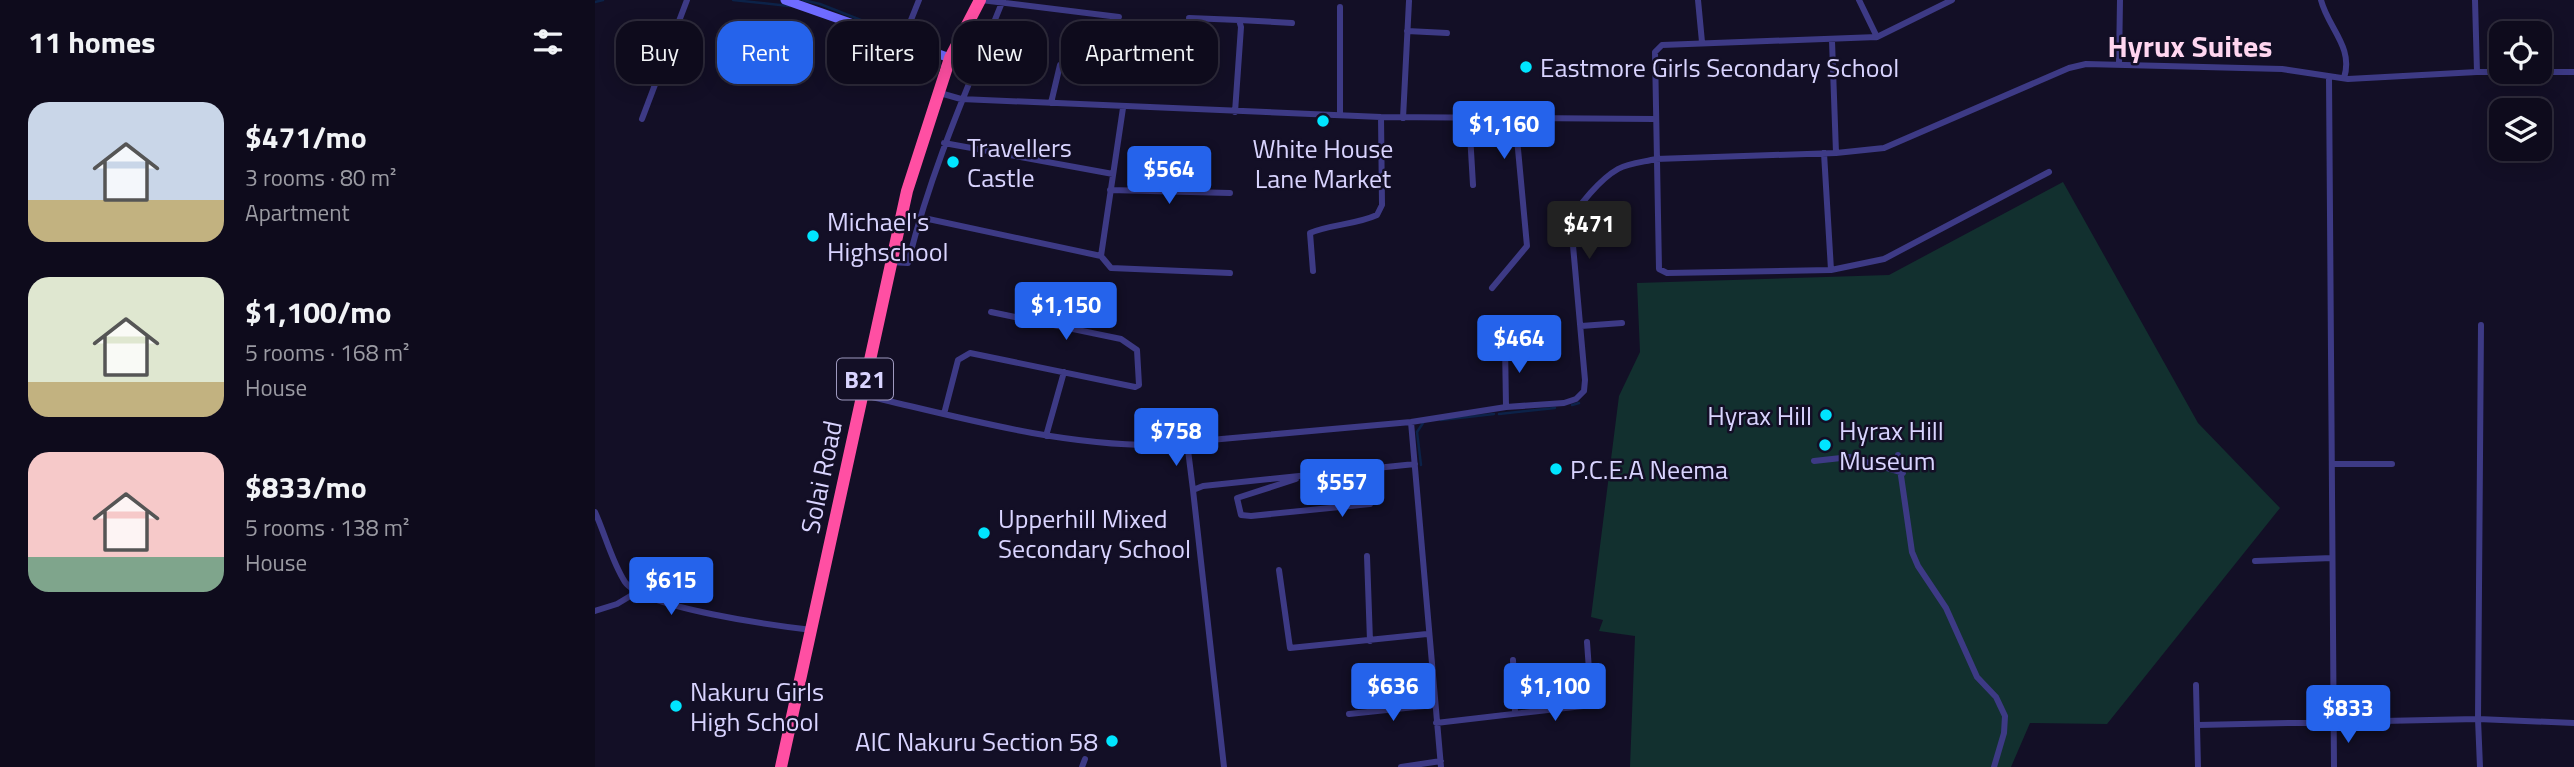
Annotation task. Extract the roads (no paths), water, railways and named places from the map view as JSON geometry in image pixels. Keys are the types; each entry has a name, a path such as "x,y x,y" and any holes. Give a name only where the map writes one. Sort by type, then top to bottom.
{"highway":[{"name":"Solai Road","path":"781,767 907,191 950,58 981,0"}],"street":[{"path":"642,119 687,0"},
{"path":"785,0 847,21"},
{"path":"911,21 919,0"},
{"path":"981,0 1119,17"},
{"path":"1859,0 1877,37"},
{"path":"1952,0 1877,37 1832,41 1662,45 1655,52 1654,119 1659,269 1667,273 1831,270 1884,259 2049,172"},
{"path":"2119,64 2120,0"},
{"path":"2321,0 2325,13 2338,31 2346,53 2349,64 2344,78"},
{"path":"2475,0 2477,72"},
{"path":"1403,118 1409,1"},
{"path":"1700,1 1702,42"},
{"path":"891,262 908,263 919,217 944,143 1002,2"},
{"path":"1340,7 1340,114"},
{"path":"1189,18 1291,23"},
{"path":"1235,112 1241,27 1238,19"},
{"path":"1407,31 1447,33"},
{"path":"1832,41 1836,153"},
{"path":"939,54 950,58"},
{"path":"862,395 1046,436 1113,445 1187,442 1411,422 1506,407 1564,403 1576,399 1584,391 1571,223 1574,215 1618,169 1656,159 1836,153 1884,148 2069,68 2119,64 2282,69 2329,78 2477,72 2574,72"},
{"path":"1051,103 1060,65"},
{"path":"2329,78 2334,767"},
{"path":"940,93 961,99 1123,108 1403,118 1654,119"},
{"path":"1101,256 1123,108"},
{"path":"1313,271 1310,233 1361,222 1377,215 1382,205 1381,117"},
{"path":"1469,117 1473,185"},
{"path":"1492,288 1527,246 1515,117"},
{"path":"944,143 1113,174"},
{"path":"1824,153 1831,270"},
{"path":"1110,190 1230,193"},
{"path":"919,217 1101,256 1111,268 1230,273"},
{"path":"944,414 958,360 970,353 1135,387 1141,378 1137,350 1121,339 991,313"},
{"path":"1581,326 1622,323"},
{"path":"2480,767 2478,719 2481,325"},
{"path":"1505,344 1506,407"},
{"path":"1046,436 1063,372"},
{"path":"1401,767 1441,764 1427,634 1411,422"},
{"path":"1187,442 1224,767"},
{"path":"1898,455 1903,473 1912,552 1917,566 1946,608 1977,677 1996,697 2005,716 2004,733 1994,767"},
{"path":"1814,461 1850,457 1903,473"},
{"path":"1193,490 1203,486 1415,464"},
{"path":"2333,464 2392,464"},
{"path":"1307,474 1237,498 1241,514 1251,516 1370,504"},
{"path":"595,512 625,582 637,592 731,618 813,630"},
{"path":"1367,556 1370,641"},
{"path":"2255,561 2332,558"},
{"path":"1279,570 1290,648 1427,634"},
{"path":"595,611 617,604 637,592"},
{"path":"1436,723 1574,708 1587,703 1592,690 1587,642"},
{"path":"1513,660 1515,713"},
{"path":"2196,685 2198,767"},
{"path":"1349,714 1434,705"},
{"path":"2197,724 2478,719 2574,723"}],"waterway":[{"path":"595,2 603,0"},
{"path":"733,0 789,6"},
{"path":"803,0 863,21"},
{"path":"939,64 943,68"},
{"path":"1572,405 1579,403"},
{"path":"1499,414 1555,408"},
{"path":"1441,420 1494,414"},
{"path":"1421,465 1417,432 1423,423"}],"place":[{"name":"Eastmore Girls Secondary School","path":"1526,67"},
{"name":"White House Lane Market","path":"1323,121"},
{"name":"Travellers Castle","path":"953,162"},
{"name":"Michael's Highschool","path":"813,236"},
{"name":"Hyrax Hill","path":"1826,415"},
{"name":"Hyrax Hill Museum","path":"1825,445"},
{"name":"P.C.E.A Neema","path":"1556,469"},
{"name":"Upperhill Mixed Secondary School","path":"984,533"},
{"name":"Nakuru Girls High School","path":"676,706"},
{"name":"AIC Nakuru Section 58","path":"1112,741"}],"district":[{"name":"Hyrux Suites","path":"2190,46"}]}
